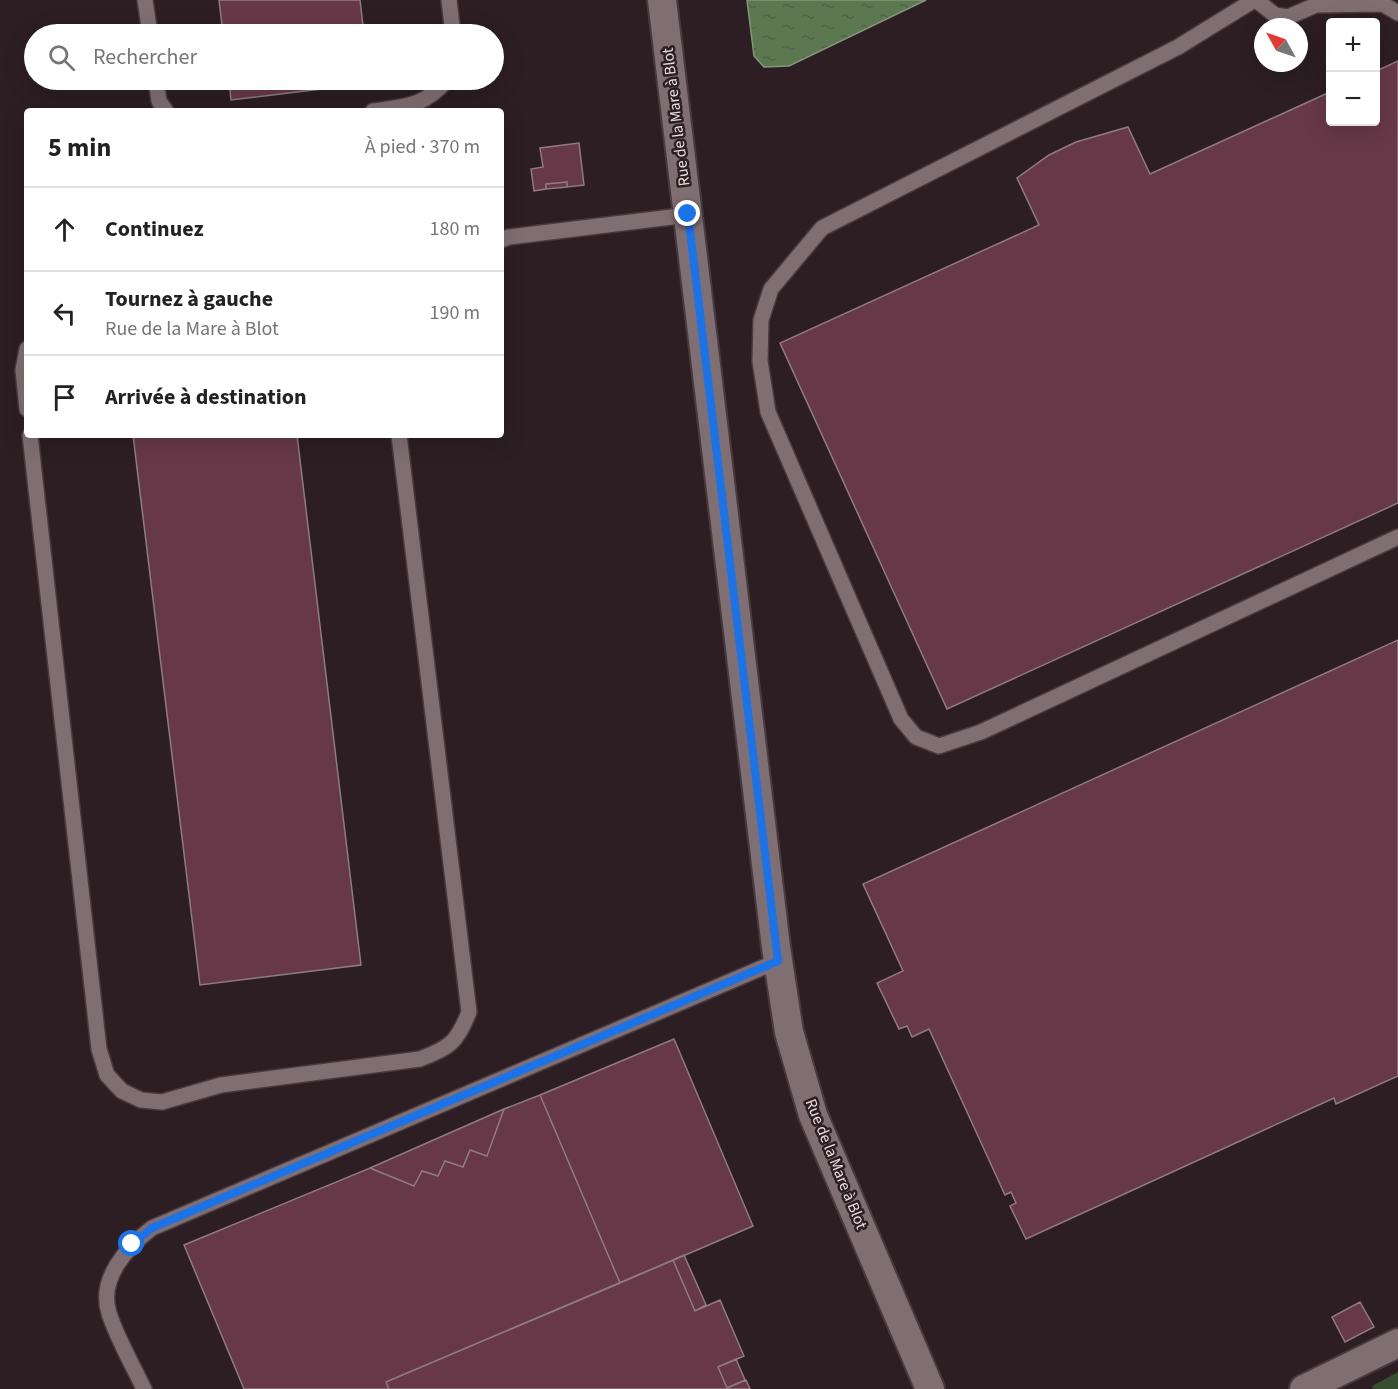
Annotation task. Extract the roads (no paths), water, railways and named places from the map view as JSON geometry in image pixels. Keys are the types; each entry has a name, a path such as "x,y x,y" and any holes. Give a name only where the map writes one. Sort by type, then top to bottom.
{"street":[{"name":"Rue de la Mare à Blot","path":"662,0 778,961 789,1032 813,1115 930,1389"},
{"path":"1304,1389 1398,1343"}],"lane":[{"path":"145,0 149,24"},
{"path":"449,0 452,24"},
{"path":"1398,13 1383,4 1316,5 1288,17 1275,15 1255,0 1178,47 822,228 771,289 761,320 760,361 768,412 901,719 916,737 939,746 981,732 1398,537"},
{"path":"157,90 159,101 164,108"},
{"path":"394,108 415,105 437,90"},
{"path":"504,237 688,214"},
{"path":"24,364 24,380"},
{"path":"30,438 99,1049 107,1075 122,1091 141,1100 162,1102 221,1085 420,1059 445,1049 462,1032 469,1012 399,438"},
{"path":"144,1389 108,1312 107,1289 117,1264 127,1250 152,1228 778,961"}],"water":[{"path":"747,0 926,0 789,66 764,67 754,56"}]}
